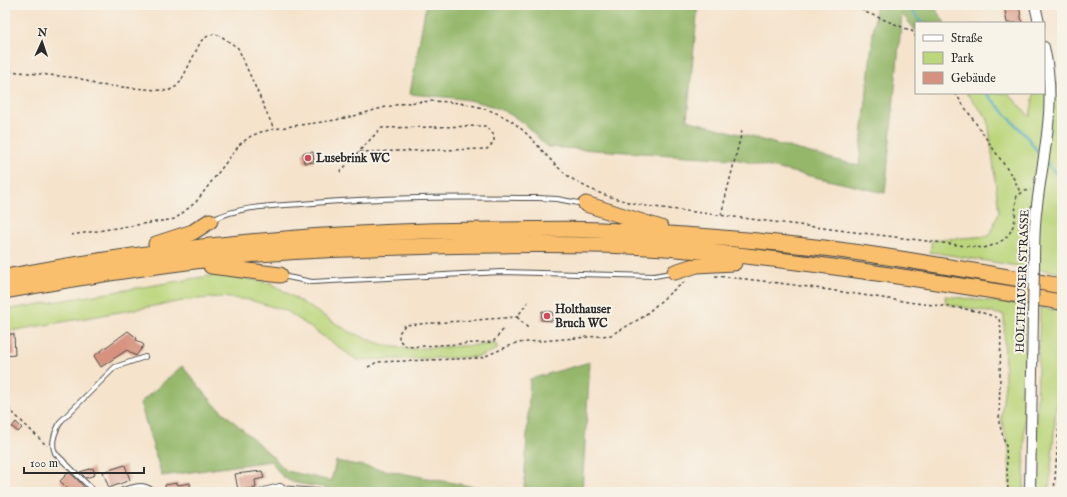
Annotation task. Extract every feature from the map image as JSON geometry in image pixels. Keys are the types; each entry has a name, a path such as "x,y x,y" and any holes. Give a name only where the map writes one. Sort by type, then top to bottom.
{"highway":[{"path":"586,204 658,227 703,237"},
{"path":"79,264 106,253 163,244 193,232 210,221"},
{"path":"5,277 79,264 242,241 374,232 433,230 598,230 703,237 824,248 1062,286"},
{"path":"5,291 152,266 246,255 320,249 513,244 600,245 664,248 802,262 1062,302"},
{"path":"674,272 697,265 802,262"},
{"path":"152,266 180,270 211,266 227,267 280,275"}],"street":[{"path":"1035,5 1039,22"},
{"name":"HOLTHAUSER STRASSE","path":"1030,492 1035,215 1050,122 1050,103 1045,56"},
{"path":"123,492 138,488 151,492"},
{"path":"264,492 280,488"}],"lane":[{"path":"210,221 236,210 345,200 415,198 538,198 557,199 586,204"},
{"path":"280,275 312,282 501,272 654,276 674,272"},
{"path":"95,492 54,450 53,444 56,429 61,421 115,366 145,357"},
{"path":"280,488 327,492"}],"path":[{"path":"857,5 865,12 912,31 915,36"},
{"path":"9,71 79,78 97,85 168,91 177,86 181,81 201,41 214,34 221,36 238,48 274,129"},
{"path":"956,94 1014,179 1020,192"},
{"path":"71,235 175,219 196,202 240,144 251,136 274,129 345,118 416,101 440,101 479,107 505,117 516,125 562,171 594,191 616,200 646,206 983,248 1001,243 1006,237 1013,223 1016,200 1020,192 1028,190 1039,192"},
{"path":"340,172 358,152 382,128 485,126 494,135 494,142 487,149 358,152"},
{"path":"721,215 742,130"},
{"path":"714,276 749,279 946,307 991,315 999,319 1001,329 999,423 1006,446 1008,492"},
{"path":"368,367 377,362 481,358 516,343 611,336 643,317 671,292 690,279"},
{"path":"517,318 528,302"},
{"path":"503,330 493,342 407,347 399,340 398,333 405,325 517,318 528,328"},
{"path":"1054,492 1062,385"},
{"path":"5,403 16,416 54,450"}],"green space":[{"path":"426,5 698,5 687,120 859,166 876,5 933,5 944,22 915,22 915,30 902,14 885,193 735,159 548,147 524,124 498,108 470,100 410,94"},
{"path":"1062,83 1062,273 930,252 932,240 989,236 999,212 988,119 967,94 1009,94 1030,117 1034,94 1045,94 1045,84"},
{"path":"221,274 271,283 348,331 383,345 408,349 496,344 498,349 478,357 357,360 287,311 250,300 220,297 188,300 5,332 5,310"},
{"path":"945,296 1025,305 1024,492 1010,492 1009,448 1001,418 1005,384 1004,315 946,304"},
{"path":"1040,307 1062,311 1062,337 1049,492 1034,492"},
{"path":"590,362 582,492 540,492 524,489 530,379"},
{"path":"182,366 214,404 287,471 331,481 336,461 502,492 335,492 323,487 295,483 283,477 271,461 162,476 140,403"}],"building":[{"path":"1004,5 1019,5 1022,22 1007,22"},
{"name":"Lusebrink WC","path":"313,152 314,162 304,163 303,153"},
{"name":"Holthauser Bruch WC","path":"542,311 553,312 552,321 541,320"},
{"path":"128,331 137,338 136,340 144,345 136,356 127,350 101,367 94,356"},
{"path":"5,334 14,334 15,355 5,356"},
{"path":"16,422 22,428 18,432 12,427"},
{"path":"125,465 130,480 109,488 103,472"},
{"path":"93,468 95,475 86,478 80,472"},
{"path":"262,471 264,478 255,480 256,488 238,490 235,474"},
{"path":"69,472 88,492 71,492 60,481"},
{"path":"177,483 178,485 190,483 191,492 166,492 165,485"}],"waterway":[{"path":"908,5 921,22"},
{"path":"987,94 1027,137 1041,156"},
{"path":"1047,163 1062,181"}],"place":[{"name":"Lusebrink WC","path":"308,158"},
{"name":"Holthauser Bruch WC","path":"547,316"}]}
